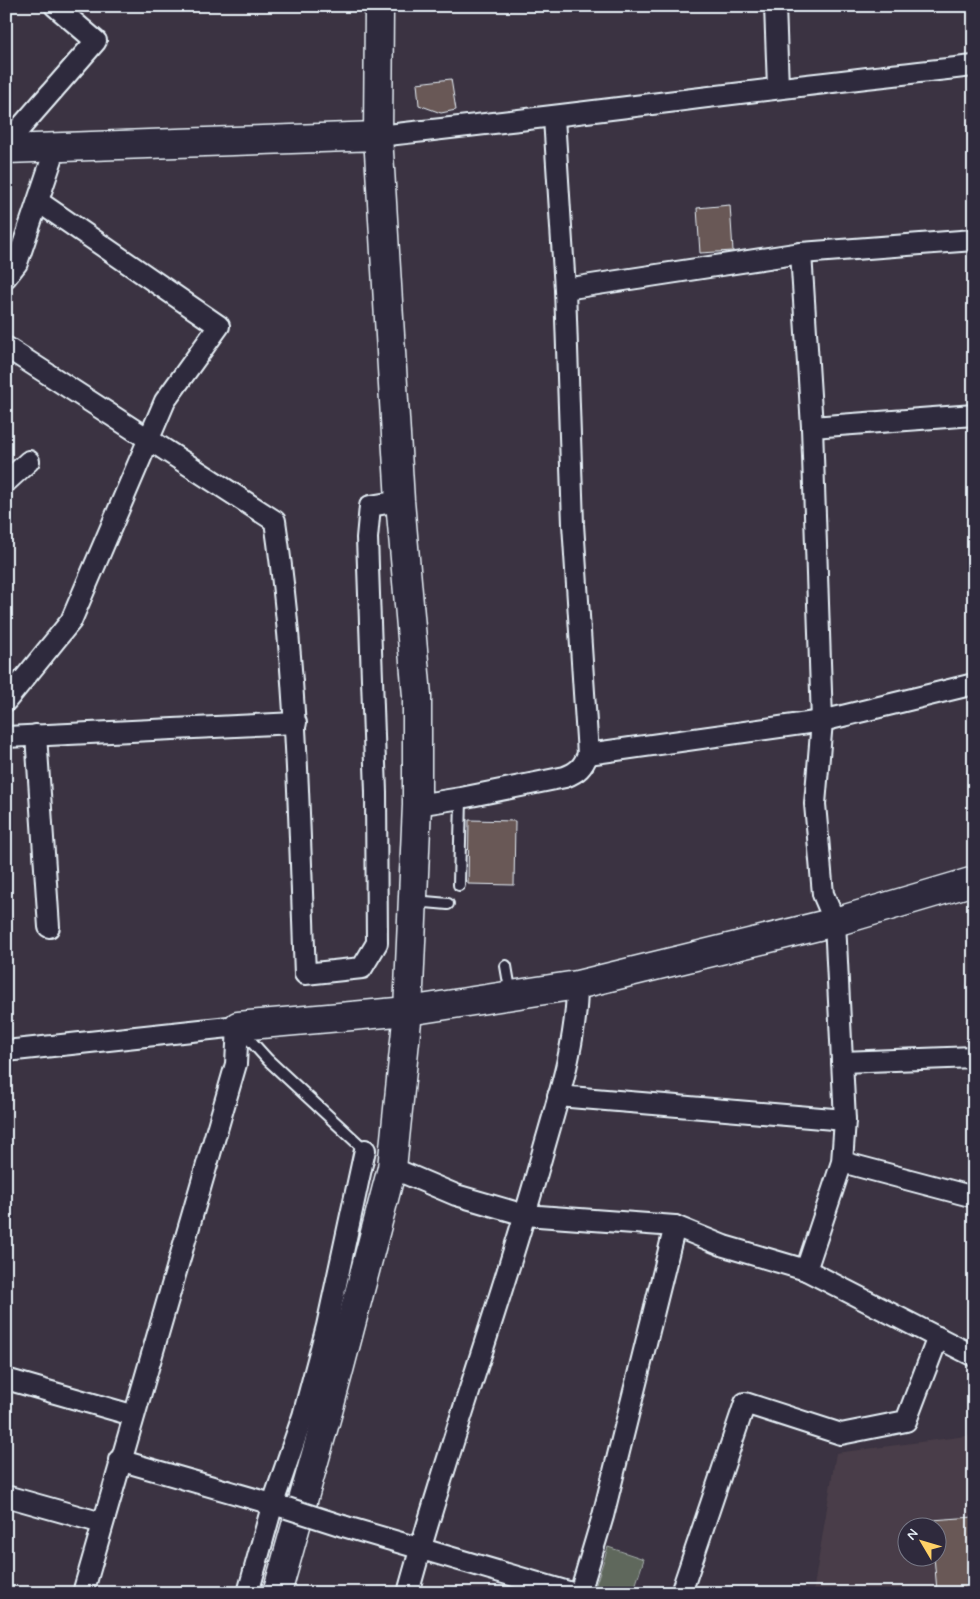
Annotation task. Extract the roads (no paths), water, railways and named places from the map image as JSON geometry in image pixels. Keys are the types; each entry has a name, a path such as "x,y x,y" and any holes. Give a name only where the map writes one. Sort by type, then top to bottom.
{"street":[{"path":"6,144 96,41 55,6"},
{"path":"277,1593 329,1408 392,1168 408,1011 417,804 417,696 400,501 378,136 379,6"},
{"path":"775,6 778,87"},
{"path":"6,149 378,136 554,118 778,87 974,66"},
{"path":"417,804 461,798 575,773 584,764 588,754 573,524 566,289 554,118"},
{"path":"6,277 17,263 56,147"},
{"path":"6,700 71,621 165,400 220,326 38,202"},
{"path":"566,289 802,253 974,240"},
{"path":"802,253 812,427 822,722 815,804 823,894 835,922 845,1120 842,1162 806,1270"},
{"path":"6,347 150,438 274,521 286,595 296,723 304,974 362,968 377,943 376,792 367,538 370,506 400,501"},
{"path":"812,427 974,415"},
{"path":"6,482 29,461"},
{"path":"588,754 822,722 974,684"},
{"path":"6,737 296,723"},
{"path":"36,735 50,927"},
{"path":"6,1051 238,1026 408,1011 577,985 835,922 974,881"},
{"path":"408,1593 525,1215 558,1096 577,1014 577,985"},
{"path":"83,1593 132,1415 236,1064 238,1026"},
{"path":"842,1062 974,1057"},
{"path":"558,1096 845,1120"},
{"path":"248,1593 280,1506 327,1326 366,1150"},
{"path":"842,1162 974,1197"},
{"path":"392,1168 456,1195 525,1215 676,1226 724,1246 806,1270 974,1356"},
{"path":"580,1593 604,1516 676,1226"},
{"path":"682,1593 745,1403 841,1434 906,1421 938,1337"},
{"path":"6,1379 132,1415"},
{"path":"119,1460 421,1547 572,1593"},
{"path":"6,1496 102,1523"}],"lane":[{"path":"459,885 461,798"},
{"path":"413,901 448,904"},
{"path":"506,966 511,996"},
{"path":"238,1026 268,1060 366,1150"}]}
